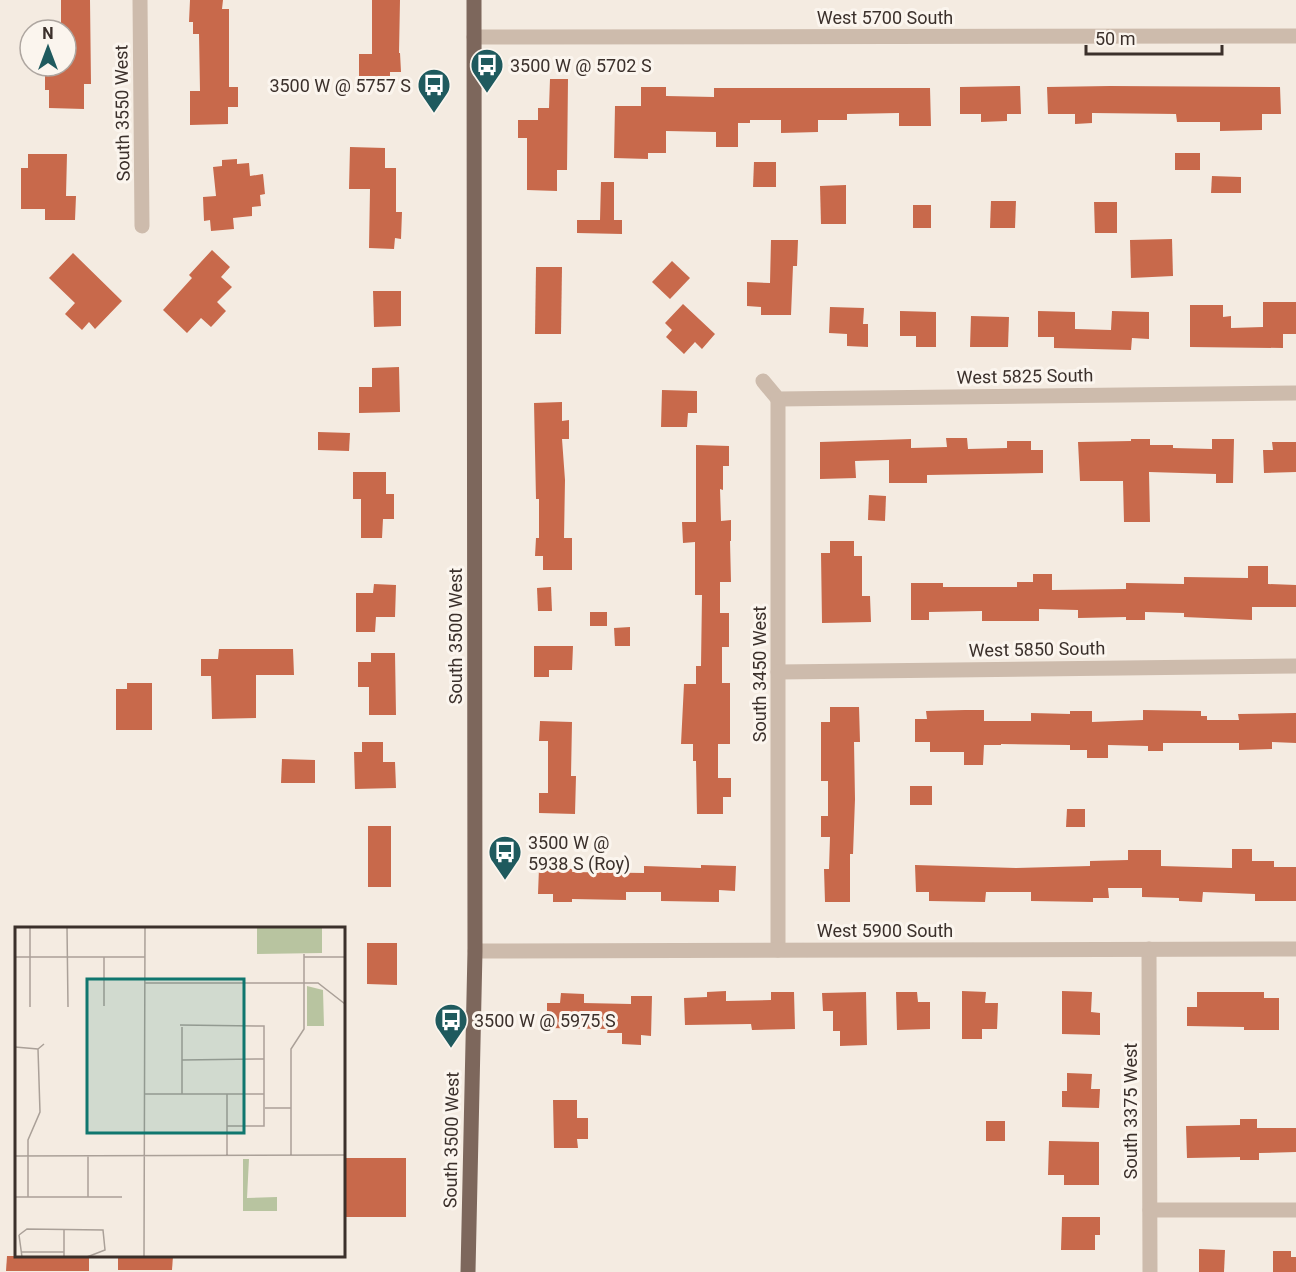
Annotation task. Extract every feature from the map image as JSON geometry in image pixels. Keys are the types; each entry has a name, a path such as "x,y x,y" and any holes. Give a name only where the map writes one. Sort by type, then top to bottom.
{"main road":[{"name":"South 3500 West","path":"468,1272 475,951 474,0"}],"street":[{"name":"South 3550 West","path":"140,0 142,226"},
{"name":"West 5700 South","path":"474,38 1296,36"},
{"path":"763,381 778,399"},
{"name":"West 5825 South","path":"778,399 1296,393"},
{"name":"South 3450 West","path":"778,399 778,950"},
{"name":"West 5850 South","path":"778,672 1296,666"},
{"name":"South 3375 West","path":"1149,949 1150,1272"},
{"name":"West 5900 South","path":"475,951 1296,949"},
{"path":"1150,1210 1296,1210"}],"building":[{"path":"61,0 90,0 91,84 84,84 84,109 49,108 49,90 45,90 45,78 78,78 78,18 61,18"},
{"path":"190,0 223,0 222,9 229,9 229,87 238,87 238,107 228,107 228,124 190,125 190,91 200,91 199,34 193,34 193,22 189,22"},
{"path":"372,0 400,0 401,72 390,72 390,83 359,83 359,54 372,54"},
{"path":"550,79 568,79 567,170 557,170 557,191 527,190 527,138 518,138 518,120 538,120 538,108 549,108"},
{"path":"1020,86 1021,114 1007,114 1007,121 981,122 981,114 960,114 960,87"},
{"path":"641,87 666,87 666,96 714,97 714,88 930,88 931,126 899,126 899,113 847,114 847,120 818,120 818,132 781,133 781,120 750,120 750,123 738,123 738,147 716,147 716,132 666,131 666,153 648,153 648,159 614,158 615,106 641,106"},
{"path":"1047,87 1280,87 1281,114 1262,114 1262,130 1220,131 1220,122 1177,122 1176,114 1092,113 1092,123 1075,124 1075,114 1048,114"},
{"path":"350,147 385,148 385,168 396,168 396,212 402,212 401,239 395,238 394,249 369,248 370,189 349,189"},
{"path":"1175,153 1200,153 1200,170 1175,170"},
{"path":"28,154 67,154 66,196 76,196 75,220 45,220 45,209 21,209 21,168 28,168"},
{"path":"237,159 237,164 249,163 250,176 263,174 265,194 260,195 261,206 252,207 252,216 233,218 234,229 211,231 210,220 204,221 203,197 216,196 213,167 222,166 222,160"},
{"path":"754,162 776,162 776,187 753,187"},
{"path":"1212,176 1241,177 1241,193 1211,193"},
{"path":"601,182 614,182 614,220 622,220 622,234 577,233 577,220 600,220"},
{"path":"846,185 846,224 821,224 820,186"},
{"path":"991,201 1016,201 1015,228 990,228"},
{"path":"1094,202 1117,202 1117,233 1095,233"},
{"path":"913,205 931,205 931,228 913,228"},
{"path":"1172,239 1173,276 1131,278 1130,240"},
{"path":"771,240 798,240 797,266 793,266 791,315 761,315 761,307 747,306 747,282 770,283"},
{"path":"212,250 230,267 221,277 232,287 217,302 226,311 211,327 201,318 187,333 163,310 192,278 189,275"},
{"path":"73,253 122,301 95,329 89,322 82,330 65,314 75,303 49,278"},
{"path":"672,261 690,278 670,299 652,282"},
{"path":"536,267 562,267 561,334 535,334"},
{"path":"373,291 401,291 401,326 374,327"},
{"path":"1263,302 1296,302 1296,334 1283,334 1283,348 1190,347 1190,305 1223,305 1223,317 1231,316 1231,328 1263,327"},
{"path":"683,304 715,334 702,349 695,342 684,354 666,337 672,330 665,323"},
{"path":"830,307 864,308 863,324 868,324 868,347 847,346 847,334 829,333"},
{"path":"900,311 936,312 936,347 916,347 916,336 900,336"},
{"path":"1038,311 1075,312 1075,329 1111,330 1112,311 1149,312 1149,339 1132,338 1131,350 1054,348 1054,337 1038,337"},
{"path":"971,316 1009,317 1008,347 970,347"},
{"path":"399,367 400,412 359,413 359,387 372,387 372,368"},
{"path":"662,390 697,391 697,413 688,413 687,427 661,427"},
{"path":"562,402 562,421 569,420 569,439 562,439 565,480 564,538 572,538 572,570 543,570 543,556 535,556 536,538 539,538 539,499 536,499 534,403"},
{"path":"318,432 350,433 349,451 318,450"},
{"path":"946,438 967,438 968,449 1007,448 1007,441 1031,441 1031,450 1043,450 1043,473 927,475 927,483 889,483 889,460 855,461 856,478 820,479 820,442 911,439 911,448 947,447"},
{"path":"1131,439 1150,439 1150,445 1173,445 1173,448 1212,449 1212,439 1234,439 1233,483 1216,483 1216,474 1149,472 1150,522 1124,522 1123,481 1080,481 1078,442 1131,441"},
{"path":"1272,442 1296,442 1296,472 1264,473 1263,450 1273,450"},
{"path":"696,445 729,446 729,466 723,466 723,490 720,489 721,521 731,520 731,582 720,582 720,613 729,613 729,647 722,647 722,683 730,683 730,744 718,744 718,778 731,778 731,797 723,797 723,814 697,814 696,761 693,761 693,744 681,744 684,684 696,684 696,666 701,666 702,595 695,595 695,542 683,543 682,522 696,522"},
{"path":"353,472 386,472 386,494 394,494 394,519 383,519 382,538 361,538 361,499 353,499"},
{"path":"869,495 886,496 885,521 868,520"},
{"path":"830,541 854,541 854,556 862,556 862,596 870,596 871,622 822,623 821,553 830,553"},
{"path":"1248,566 1268,566 1268,584 1296,585 1296,607 1252,607 1252,620 1184,617 1184,613 1145,612 1145,620 1126,620 1126,617 1078,618 1078,610 1039,609 1039,621 982,621 982,611 929,612 929,620 911,620 911,583 943,583 943,587 1017,587 1017,582 1033,582 1033,574 1052,574 1052,590 1126,589 1126,583 1184,584 1184,577 1248,578"},
{"path":"374,584 396,585 395,617 376,617 375,632 356,632 356,593 373,593"},
{"path":"551,587 552,611 538,611 537,588"},
{"path":"590,612 607,612 607,626 590,626"},
{"path":"630,627 630,646 615,646 614,628"},
{"path":"534,646 573,646 572,670 549,670 549,677 534,677"},
{"path":"219,649 293,649 294,675 256,675 256,718 212,719 211,676 201,676 201,659 218,659"},
{"path":"371,653 395,653 396,715 369,715 369,687 358,687 358,662 371,662"},
{"path":"127,683 152,683 152,730 116,730 116,689 127,689"},
{"path":"830,707 859,707 860,742 854,742 855,799 853,854 850,854 850,902 825,902 824,869 829,869 830,837 821,837 821,816 828,816 828,781 821,781 821,722 830,722"},
{"path":"984,710 984,721 1031,721 1031,713 1070,714 1070,711 1092,711 1092,722 1143,720 1143,710 1201,711 1201,716 1207,716 1207,720 1239,720 1238,714 1296,713 1296,743 1272,742 1272,749 1239,750 1239,743 1163,743 1163,751 1148,751 1148,746 1108,745 1108,758 1087,758 1087,750 1070,750 1070,745 984,745 983,765 964,765 964,752 930,752 930,742 915,742 915,719 927,719 926,711"},
{"path":"540,721 572,722 571,776 576,776 575,814 539,813 539,793 548,793 548,741 539,741"},
{"path":"362,742 383,742 383,762 395,762 396,788 355,789 354,752 362,752"},
{"path":"282,759 315,760 315,783 281,783"},
{"path":"910,786 932,786 932,805 910,805"},
{"path":"1067,809 1085,809 1085,827 1066,827"},
{"path":"368,826 391,826 391,887 368,887"},
{"path":"1232,849 1252,849 1252,861 1274,861 1274,867 1296,867 1296,901 1255,901 1255,894 1203,892 1202,902 1179,901 1179,898 1142,897 1142,888 1108,888 1109,898 1093,898 1093,902 1031,901 1031,892 986,892 985,902 929,901 929,892 916,892 915,865 1016,868 1090,866 1090,861 1128,860 1128,850 1161,850 1161,866 1232,868"},
{"path":"701,865 736,866 735,891 719,890 719,902 661,901 661,892 626,892 626,900 572,899 572,902 553,902 553,894 538,894 539,868 573,869 572,872 644,873 644,866 701,868"},
{"path":"367,943 397,943 397,985 367,984"},
{"path":"726,991 726,1001 771,1000 771,992 794,992 795,1029 752,1030 751,1024 685,1025 684,998 707,997 707,992"},
{"path":"962,991 986,992 985,1003 998,1003 997,1029 982,1029 982,1039 962,1039"},
{"path":"1062,991 1092,992 1091,1012 1100,1013 1100,1035 1062,1034"},
{"path":"866,992 867,1045 840,1046 840,1031 833,1031 833,1011 823,1011 822,993"},
{"path":"896,992 917,992 918,1002 930,1002 930,1029 897,1030"},
{"path":"1197,992 1264,992 1264,998 1279,998 1279,1030 1187,1026 1187,1007 1197,1007"},
{"path":"561,993 584,994 584,1003 631,1004 631,996 652,996 651,1036 641,1035 641,1045 622,1044 622,1033 607,1033 608,1029 547,1028 547,1003 560,1003"},
{"path":"1067,1073 1092,1074 1091,1089 1100,1089 1099,1108 1062,1107 1062,1091 1067,1091"},
{"path":"553,1100 577,1100 577,1118 588,1118 588,1139 577,1139 578,1148 554,1148"},
{"path":"1240,1119 1257,1119 1257,1128 1296,1128 1296,1152 1259,1153 1259,1160 1240,1160 1240,1157 1187,1158 1186,1126 1240,1125"},
{"path":"986,1121 1005,1121 1005,1141 986,1141"},
{"path":"1049,1141 1099,1142 1099,1185 1064,1185 1064,1175 1048,1175"},
{"path":"345,1158 406,1158 406,1217 345,1217"},
{"path":"1062,1217 1100,1217 1100,1235 1095,1235 1095,1250 1061,1250"},
{"path":"1199,1249 1225,1250 1224,1272 1199,1272"},
{"path":"1273,1251 1291,1251 1291,1257 1296,1257 1296,1272 1273,1272"},
{"path":"7,1256 89,1257 89,1271 6,1271"},
{"path":"118,1257 173,1257 172,1270 118,1270"}],"place":[{"name":"3500 W @ 5702 S","path":"487,94"},
{"name":"3500 W @ 5757 S","path":"434,114"},
{"name":"3500 W @ 5938 S (Roy)","path":"505,881"},
{"name":"3500 W @ 5975 S","path":"451,1049"}]}
